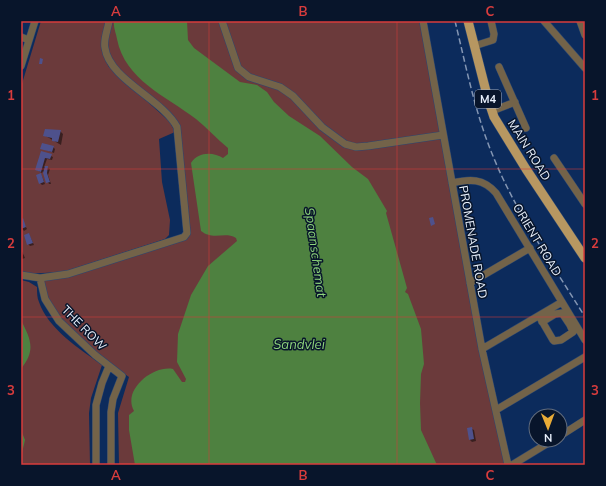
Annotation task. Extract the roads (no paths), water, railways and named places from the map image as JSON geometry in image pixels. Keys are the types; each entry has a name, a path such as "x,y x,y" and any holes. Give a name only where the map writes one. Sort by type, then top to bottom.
{"main road":[{"name":"MAIN ROAD","path":"468,21 492,111 526,169 585,258"}],"street":[{"path":"21,66 35,21"},
{"path":"21,275 40,278 75,272 184,237 187,233 177,127 168,115 122,76 109,61 104,46 109,21"},
{"path":"222,21 238,68 249,77 280,87 293,96 322,127 345,144 356,147 368,146 443,135"},
{"name":"PROMENADE ROAD","path":"423,21 482,349 508,465"},
{"path":"474,46 493,40 494,34 491,21"},
{"path":"544,21 585,68"},
{"path":"580,21 585,35"},
{"path":"21,37 29,40"},
{"path":"499,67 526,128"},
{"path":"492,111 514,102"},
{"path":"554,158 585,204"},
{"name":"ORIENT ROAD","path":"452,183 478,180 491,188 530,248 585,340"},
{"path":"470,283 530,248"},
{"name":"THE ROW","path":"40,278 45,299 59,321 107,365 122,376 113,399 111,412 111,465"},
{"path":"540,319 562,302"},
{"path":"482,349 540,319 555,314 562,313 573,332 561,340 554,341 540,319"},
{"path":"496,410 585,357"},
{"path":"96,465 96,406 107,365"},
{"path":"568,431 585,420"},
{"path":"512,465 540,448"}],"water":[{"name":"Sandvlei","path":"114,21 187,21 188,40 194,48 240,82 257,85 267,92 274,102 289,116 320,136 352,167 368,179 387,211 386,213 407,288 405,292 408,294 421,329 424,364 421,374 421,430 437,465 135,465 129,430 129,415 134,411 131,403 132,395 136,387 149,375 165,369 173,369 182,382 185,382 186,379 177,362 178,334 191,295 208,266 237,241 236,238 232,236 215,236 201,231 191,163 198,156 206,154 223,158 228,154 228,148 196,119 148,86 128,66 121,53"},
{"path":"21,320 29,339 30,350 29,356 21,369"},
{"path":"21,430 25,440 21,457"}],"railway":[{"path":"455,21 471,89 481,123 502,177 524,218 585,317"}],"water label":[{"name":"Spaanschemat","path":"316,252"}]}
